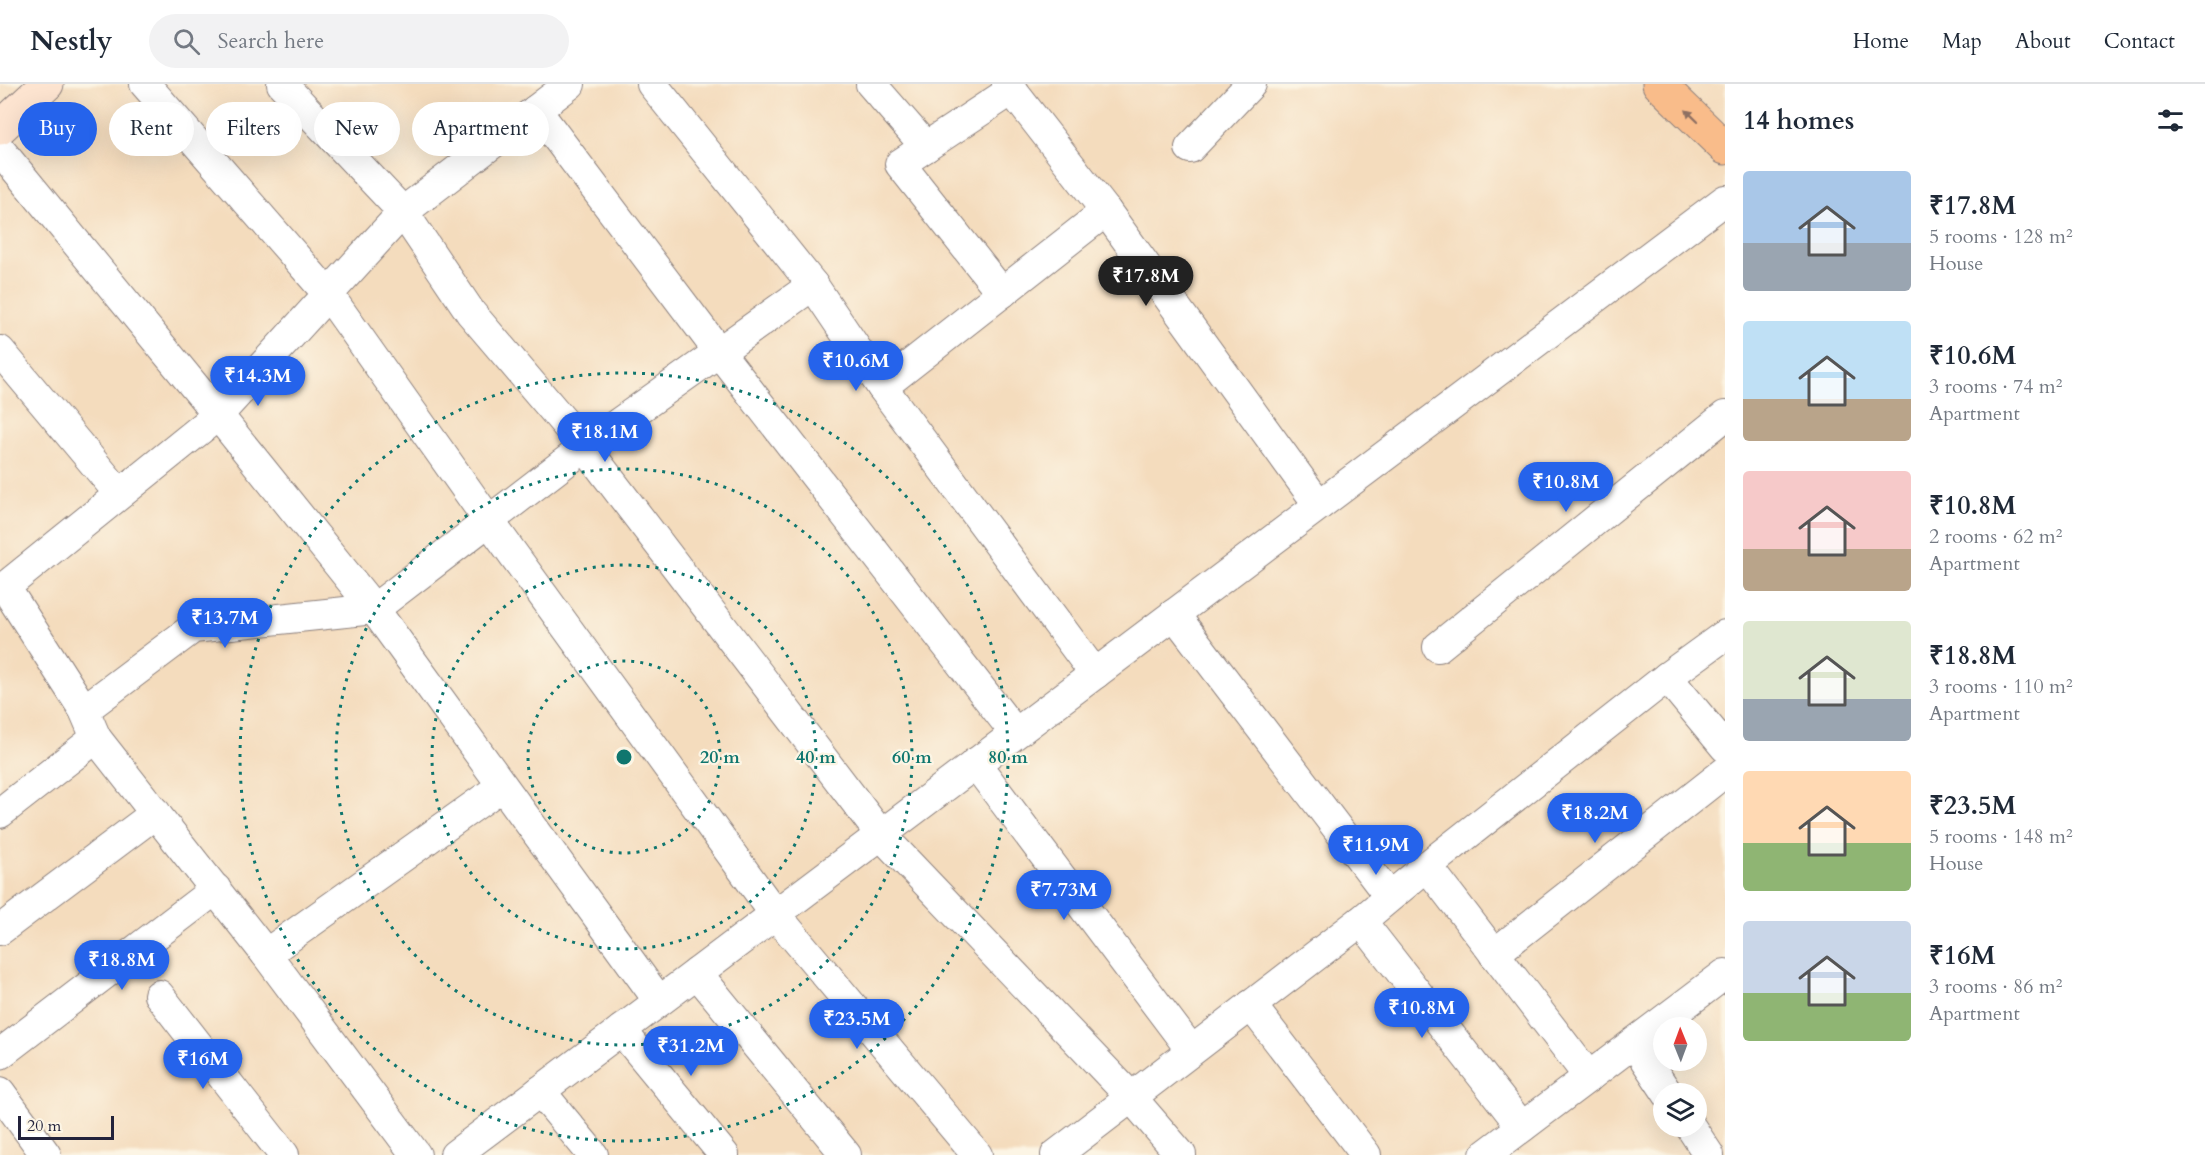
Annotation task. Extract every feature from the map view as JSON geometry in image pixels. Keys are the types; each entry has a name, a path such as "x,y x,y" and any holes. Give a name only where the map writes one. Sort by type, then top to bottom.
{"main road":[{"path":"1659,84 1725,148"}],"street":[{"path":"0,128 47,84"},
{"path":"146,84 328,294 489,521 775,914 976,1155"},
{"path":"282,84 403,212 471,313 585,447 880,835 1131,1097 1180,1155"},
{"path":"546,102 570,84"},
{"path":"652,84 813,285 882,387 1095,674"},
{"path":"871,84 926,147"},
{"path":"1190,148 1251,84"},
{"path":"1002,293 900,164 1009,87 1106,211 1319,505"},
{"path":"549,127 719,352 1015,734"},
{"path":"0,150 374,609 659,1001"},
{"path":"416,1155 266,954 96,738 84,710 2,585 218,415 403,212 476,156"},
{"path":"458,1154 1725,200"},
{"path":"882,387 1106,211"},
{"path":"84,710 193,628 374,609 585,447 813,285"},
{"path":"0,351 119,493"},
{"path":"1438,647 1725,416"},
{"path":"1174,614 1389,896"},
{"path":"1056,1155 1361,921 1389,896 1667,677 1725,635"},
{"path":"1667,677 1725,747"},
{"path":"0,813 96,738"},
{"path":"975,763 1191,1050"},
{"path":"1494,954 1725,772"},
{"path":"266,954 502,786"},
{"path":"0,930 156,813"},
{"path":"1427,866 1589,1077"},
{"path":"0,1054 216,889"},
{"path":"1361,921 1522,1127"},
{"path":"697,972 846,1155"},
{"path":"1485,1155 1725,974"},
{"path":"159,995 284,1155"},
{"path":"1251,1005 1366,1155"},
{"path":"621,1030 724,1155"},
{"path":"1634,1043 1661,1083"},
{"path":"540,1091 592,1155"},
{"path":"0,1092 46,1155"},
{"path":"1697,1137 1709,1155"}]}
